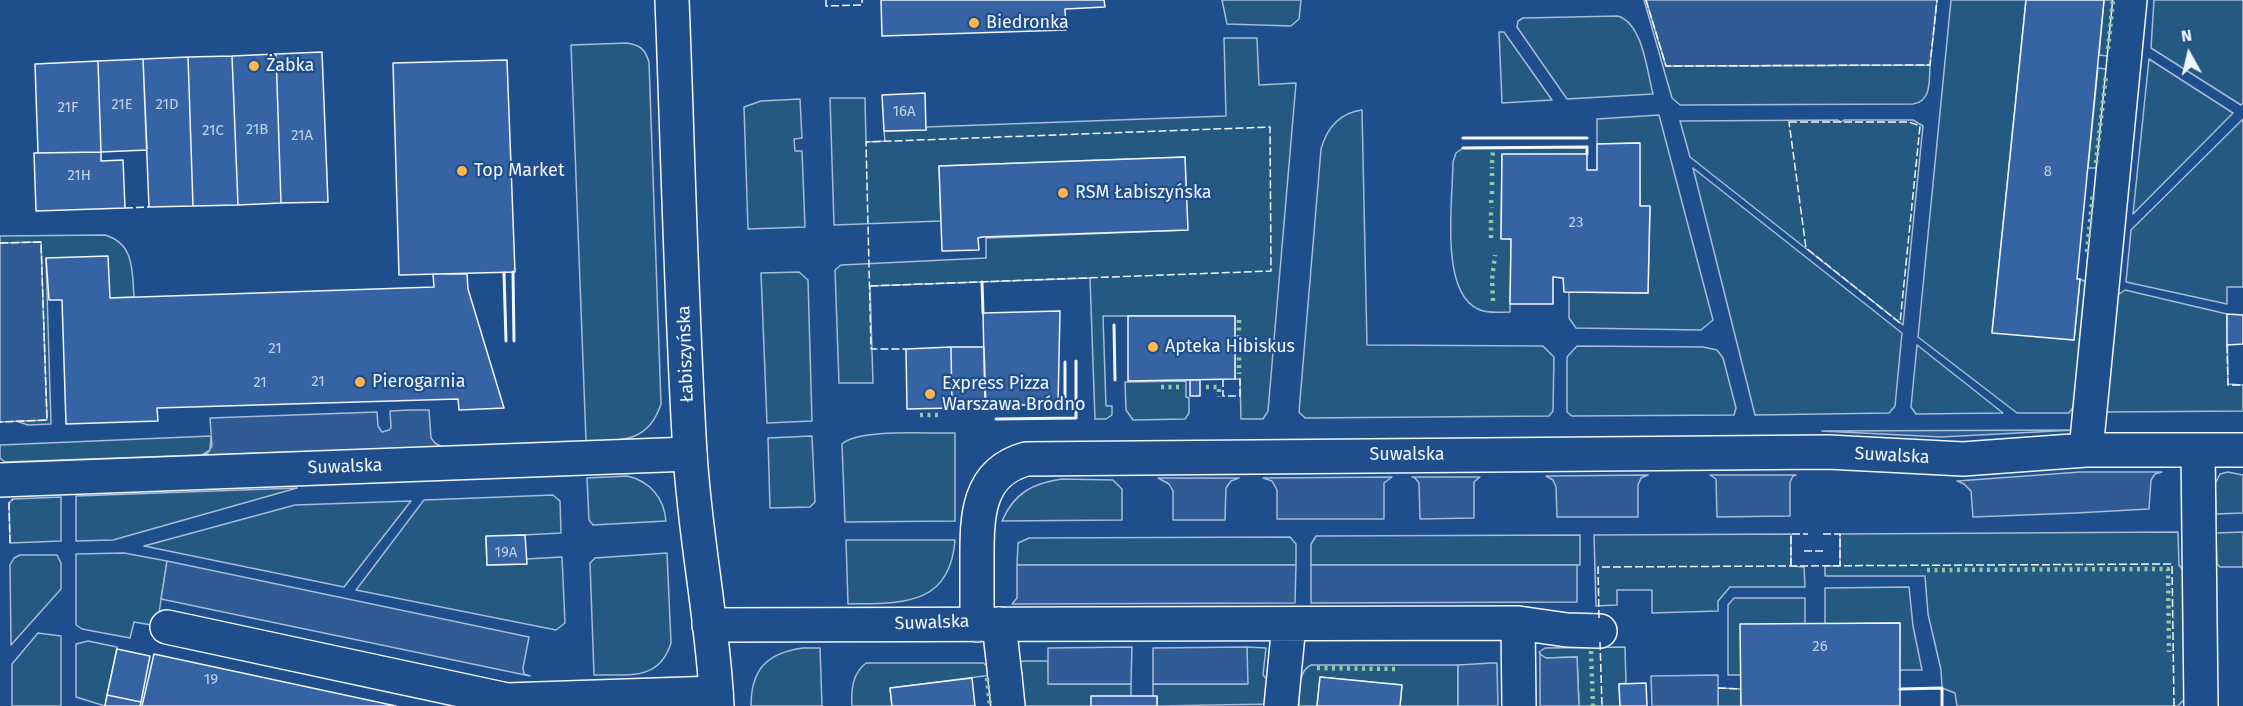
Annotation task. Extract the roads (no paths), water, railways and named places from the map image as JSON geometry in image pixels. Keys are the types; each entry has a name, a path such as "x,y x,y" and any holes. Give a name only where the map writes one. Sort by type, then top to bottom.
{"street":[{"name":"Łabiszyńska","path":"672,0 690,454 716,699"},
{"path":"2086,450 2130,0"},
{"name":"Suwalska","path":"709,625 988,625 977,532 982,502 990,484 1003,470 1026,459 1828,452 1962,459 2086,450 2243,450"},
{"path":"2198,450 2200,706"},
{"name":"Suwalska","path":"0,480 690,454"},
{"path":"1006,691 988,625 1518,623 1567,630 1600,631"},
{"path":"1518,623 1519,706"},
{"path":"1281,706 1289,624"},
{"path":"167,627 506,703 716,699"}],"place":[{"name":"Biedronka","path":"974,23"},
{"name":"Żabka","path":"254,66"},
{"name":"Top Market","path":"462,171"},
{"name":"RSM Łabiszyńska","path":"1063,193"},
{"name":"Apteka Hibiskus","path":"1153,347"},
{"name":"Pierogarnia","path":"360,382"},
{"name":"Express Pizza Warszawa Bródno","path":"930,394"}]}
